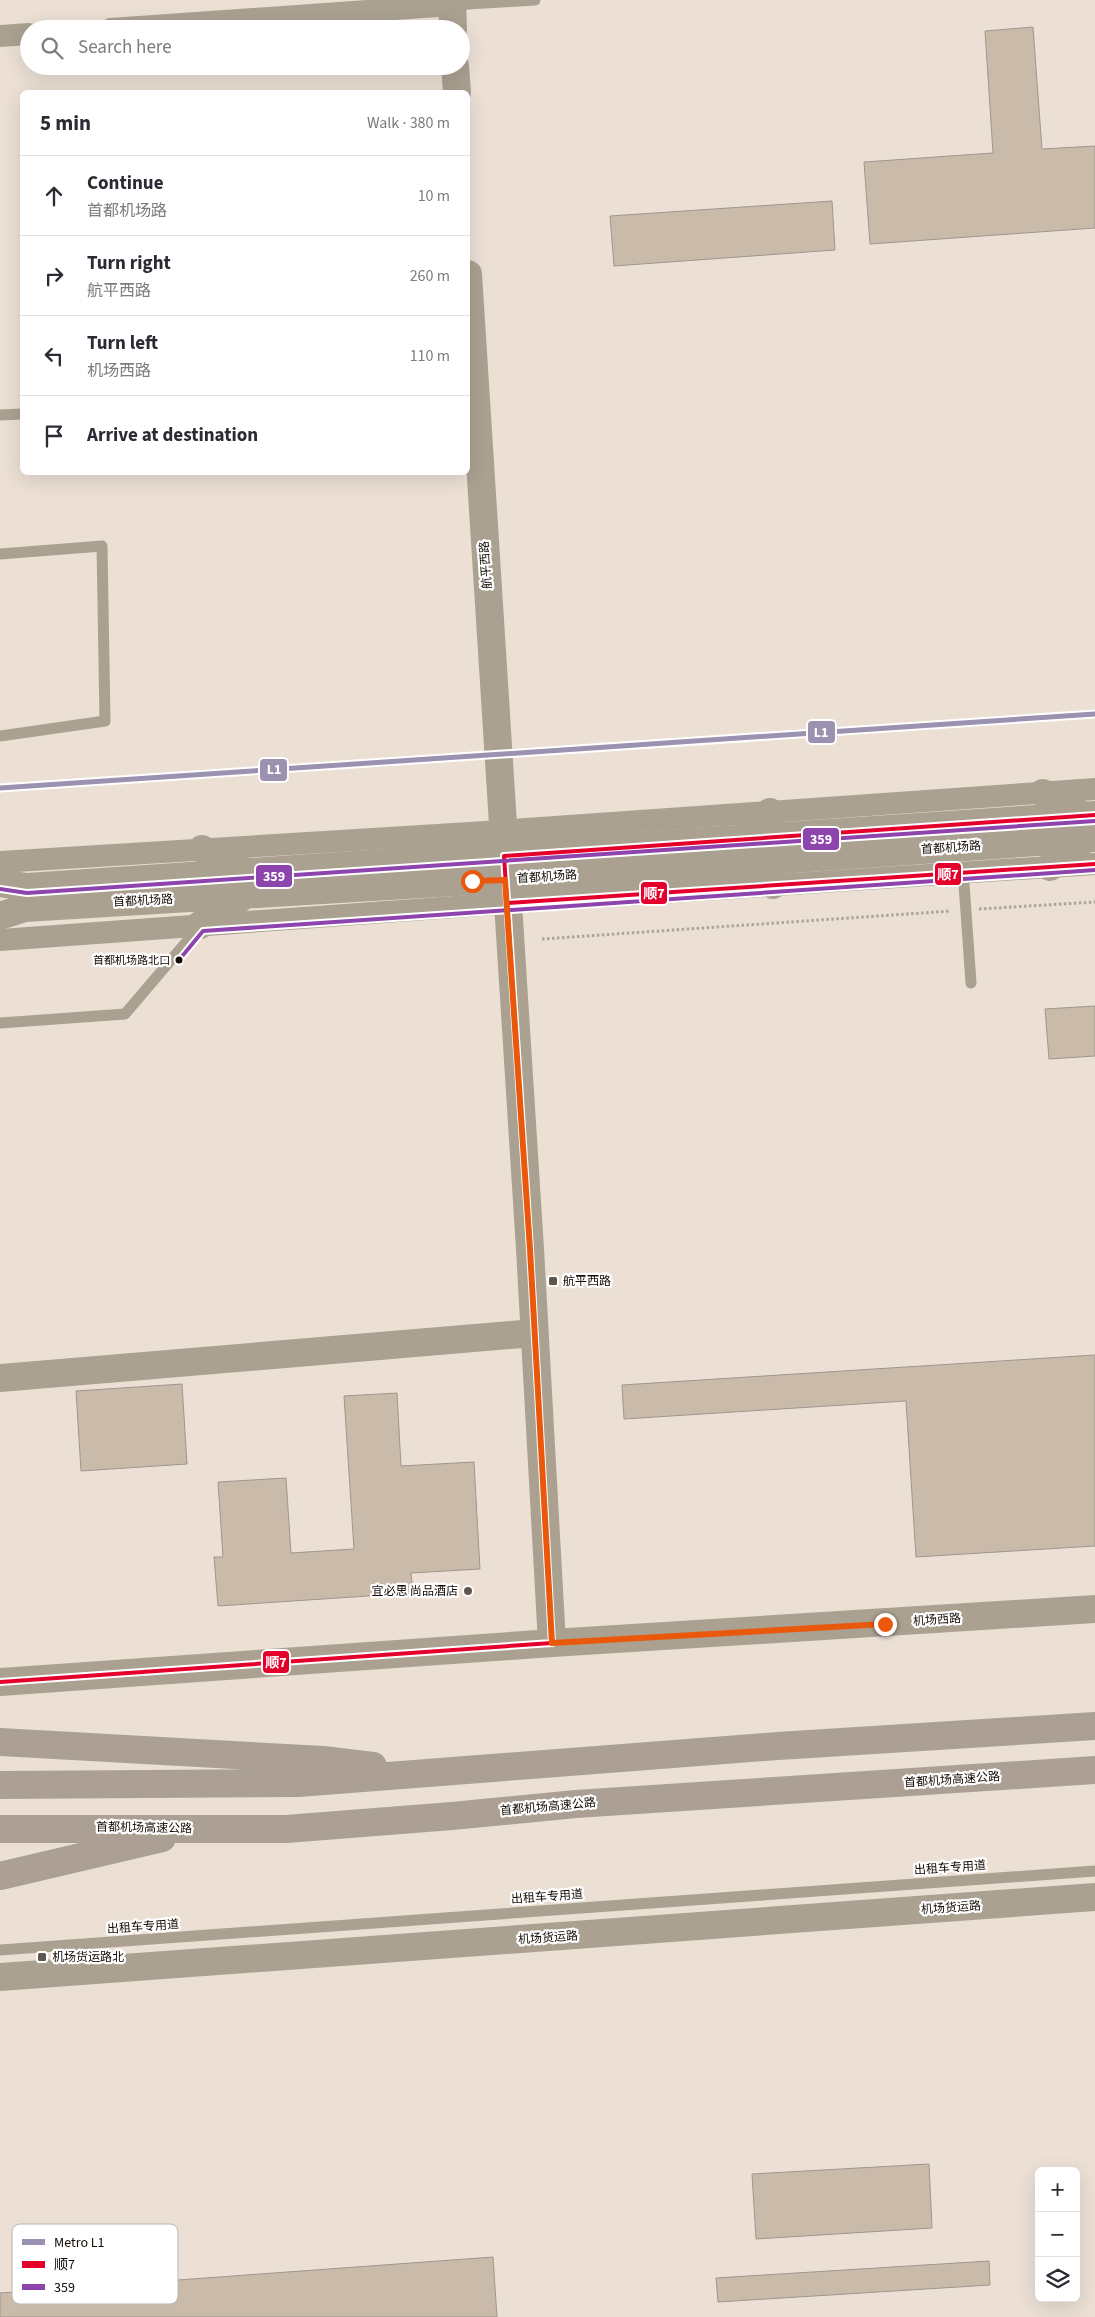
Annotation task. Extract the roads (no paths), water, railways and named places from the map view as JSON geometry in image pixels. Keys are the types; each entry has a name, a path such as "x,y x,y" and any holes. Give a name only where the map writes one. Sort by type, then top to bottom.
{"highway":[{"path":"0,1785 298,1783 778,1746 1095,1726"},
{"path":"0,1742 322,1760 401,1769 444,1771"},
{"name":"首都机场高速公路","path":"0,1829 319,1827 576,1804 1095,1770"},
{"path":"0,1876 198,1829"}],"street":[{"path":"282,20 452,11"},
{"path":"0,36 20,35"},
{"path":"456,75 457,90"},
{"name":"航平西路","path":"470,355 471,396 505,867 552,1643"},
{"name":"首都机场路","path":"0,940 200,925 505,867 770,812 1095,789"},
{"path":"1043,793 1090,827 1050,867"},
{"path":"770,812 742,851 773,885"},
{"name":"首都机场路","path":"0,862 202,849 773,885 962,848 1090,827"},
{"name":"首都机场路","path":"0,916 25,908 244,884 742,851 962,848 1050,867 1095,864"},
{"path":"200,925 244,884 202,849"},
{"name":"首都机场路","path":"0,883 27,887 244,884"},
{"path":"0,1378 534,1333"},
{"name":"机场西路","path":"0,1682 552,1643 885,1624 1095,1609"},
{"name":"机场货运路","path":"0,1977 1095,1897"}],"lane":[{"path":"452,11 535,0"},
{"path":"0,415 20,414"},
{"path":"0,554 102,546 105,721 0,736"},
{"path":"962,848 971,983"},
{"path":"0,1023 125,1014 200,925"},
{"name":"出租车专用道","path":"0,1950 1095,1871"}],"metro line":[{"name":"L1","path":"0,788 1095,714"}],"place":[{"name":"首都机场路北口","path":"179,960"},
{"name":"航平西路","path":"553,1281"},
{"name":"宜必思 尚品酒店","path":"468,1591"},
{"name":"机场货运路北","path":"42,1957"}]}
